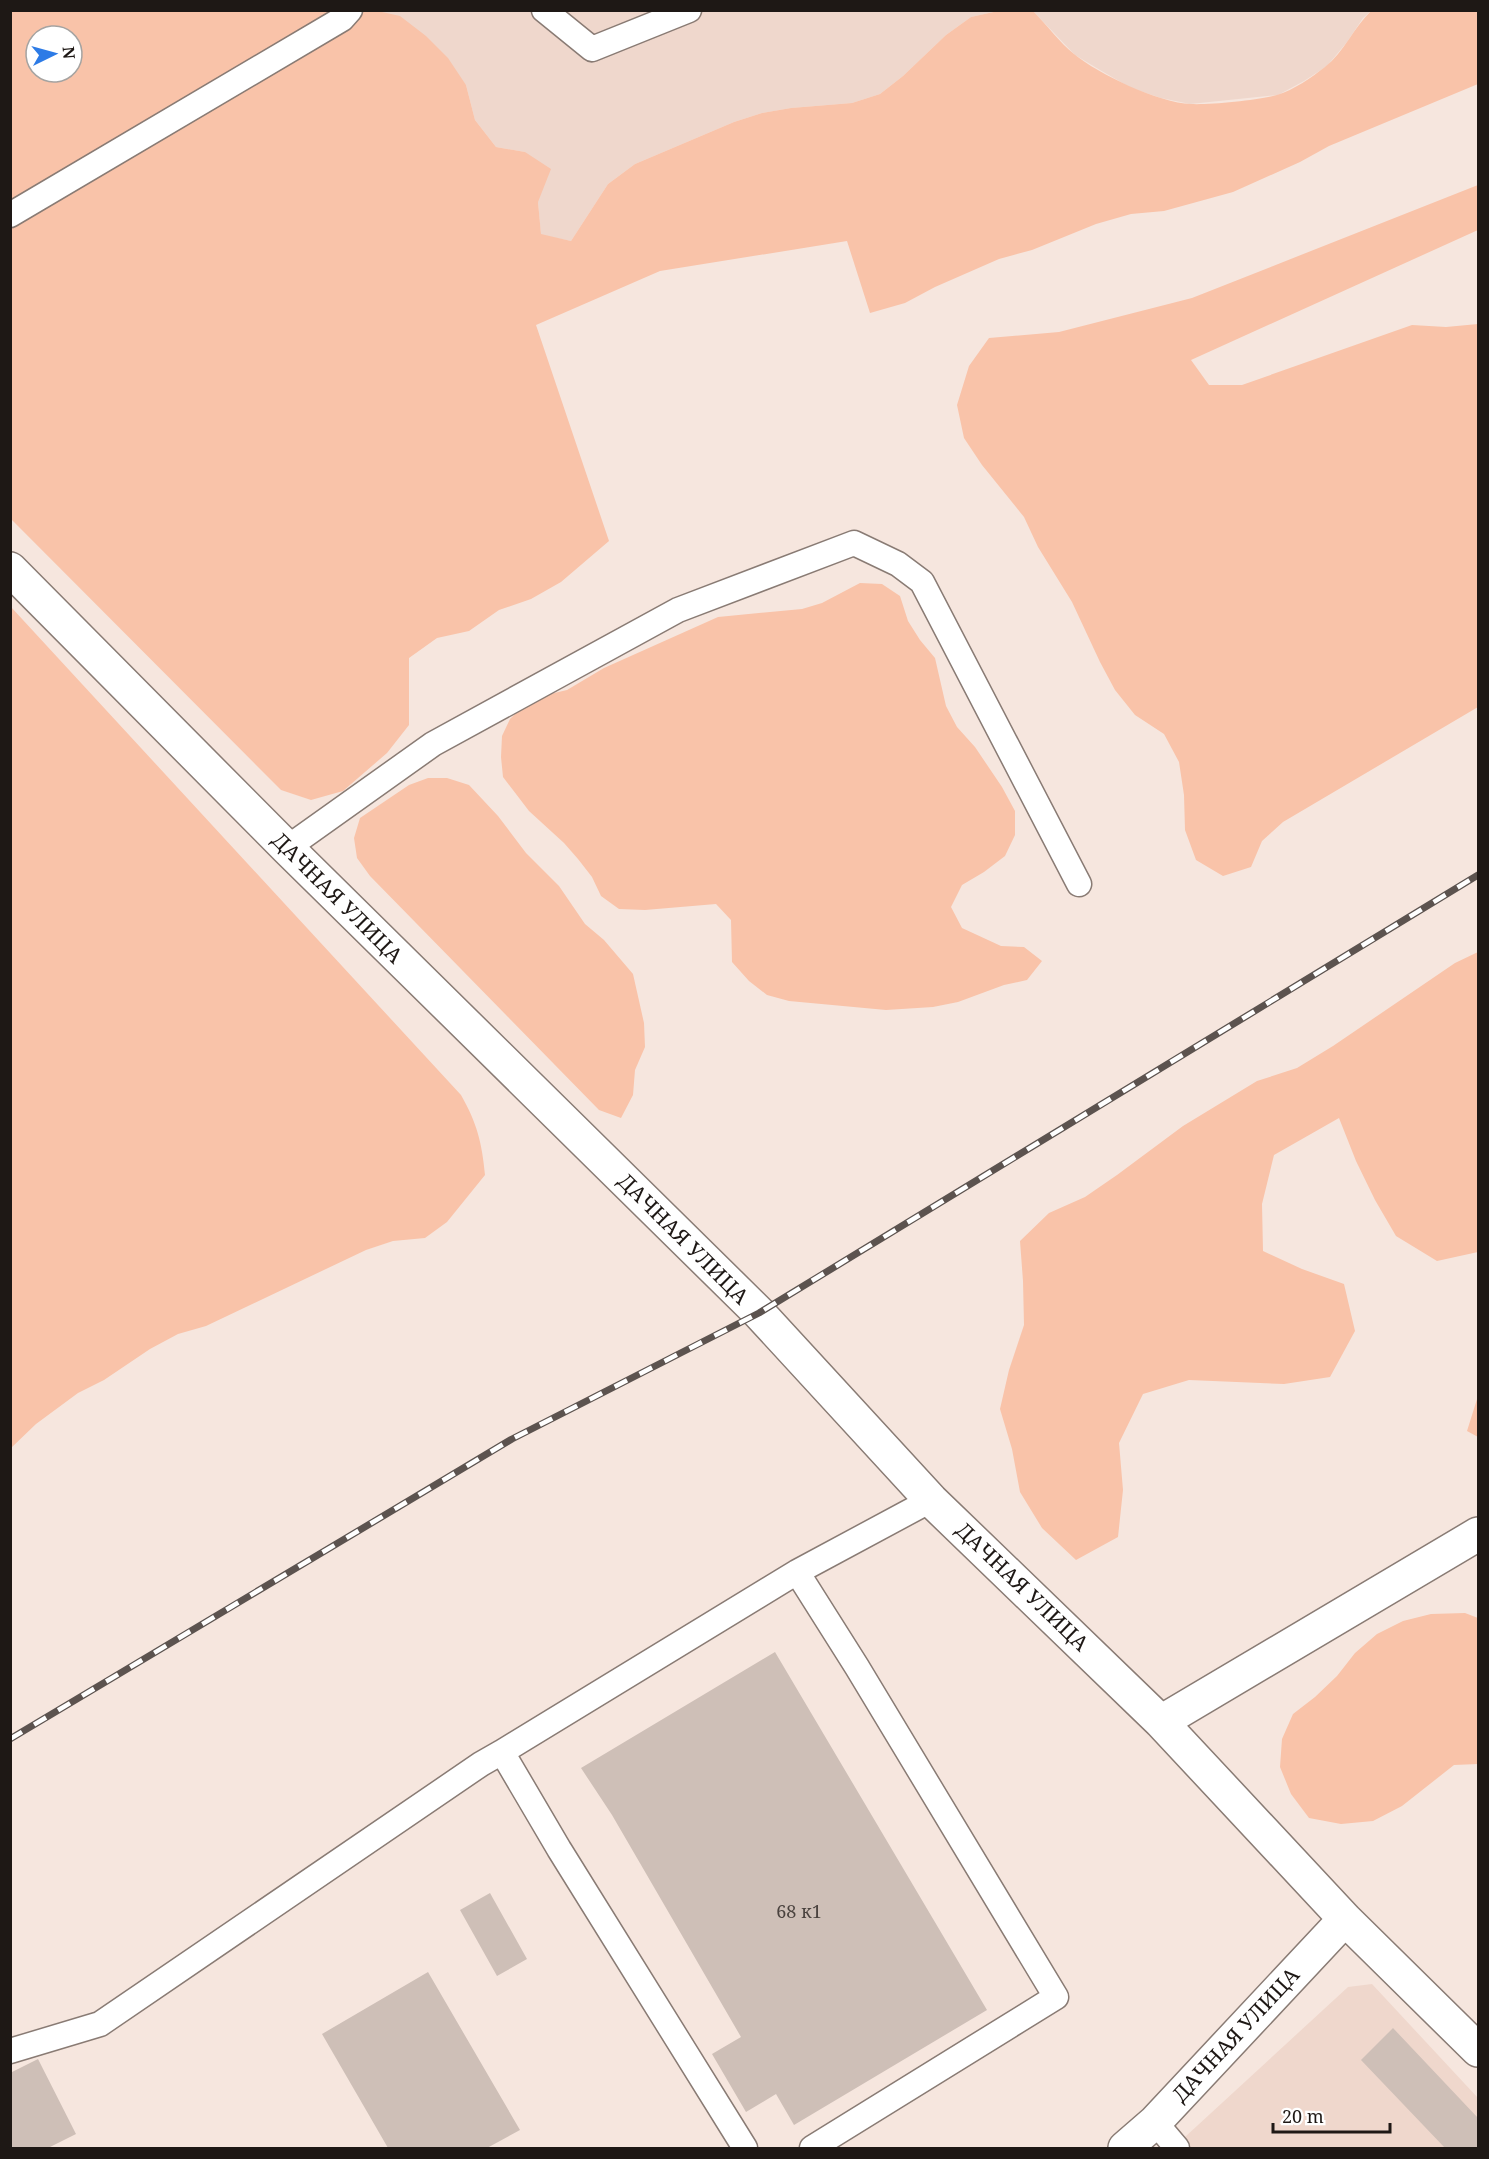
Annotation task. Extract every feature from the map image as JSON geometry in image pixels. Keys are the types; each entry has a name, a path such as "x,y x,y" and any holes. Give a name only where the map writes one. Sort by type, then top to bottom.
{"street":[{"name":"ДАЧНАЯ УЛИЦА","path":"10,569 286,848 759,1313 931,1500 1161,1722 1345,1918 1479,2050"},
{"path":"1161,1722 1479,1534"},
{"name":"ДАЧНАЯ УЛИЦА","path":"1125,2148 1155,2121 1345,1918"}],"lane":[{"path":"10,215 342,19 350,10"},
{"path":"544,10 592,49 689,10"},
{"path":"286,848 433,744 678,610 854,543 898,564 922,582 1079,884"},
{"path":"10,2052 100,2024 481,1764 797,1572 931,1500"},
{"path":"797,1572 1056,1997 812,2148"},
{"path":"502,1752 559,1849 745,2148"},
{"path":"1155,2121 1177,2148"}],"shaded area":[{"path":"373,10 400,16 426,36 448,58 466,85 475,120 496,147 525,152 551,169 538,202 541,234 571,241 608,184 635,164 734,122 762,113 852,103 880,94 903,76 946,35 971,17 998,11 1033,11 1069,49 1098,70 1163,99 1199,104 1269,97 1296,87 1332,61 1371,11 1478,11 1478,84 1329,146 1300,162 1233,192 1164,211 1131,214 1096,224 1032,250 999,259 905,303 870,313 847,241 660,271 536,325 609,541 561,582 531,599 499,610 469,631 437,638 409,658 409,725 387,753 343,791 311,800 281,790 11,519 10,11"},
{"path":"373,11 998,11 971,17 946,35 903,76 880,94 852,103 762,113 734,122 635,164 608,184 571,241 541,235 538,202 525,152 496,147 475,120 466,85"},
{"path":"1033,11 1371,11 1363,18 1327,66 1278,95 1190,104 1131,88 1100,70 1075,55"},
{"path":"1478,185 1478,230 1191,360 1209,385 1242,385 1412,325 1446,327 1478,324 1478,707 1283,822 1262,841 1251,867 1223,876 1196,860 1185,830 1184,795 1179,762 1164,734 1135,715 1115,690 1072,602 1038,547 1024,517 982,465 964,438 957,405 969,366 989,338 1059,332 1192,298"},
{"path":"860,583 882,584 900,596 908,621 935,658 946,706 957,727 975,747 1015,811 1015,835 1005,856 962,885 951,907 962,928 1001,946 1024,947 1042,961 1027,980 1004,985 958,1002 933,1007 886,1010 789,1001 767,995 749,981 732,962 731,920 716,904 645,910 619,909 601,896 592,877 578,859 529,811 503,777 502,736 510,719 526,703 567,690 604,668 718,617 802,609 822,603"},
{"path":"11,607 461,1095 478,1134 485,1175 447,1222 425,1238 393,1241 366,1250 206,1326 178,1334 150,1349 104,1380 78,1393 36,1424 11,1448"},
{"path":"428,778 447,778 469,785 498,816 526,853 559,886 585,924 604,940 633,974 644,1023 645,1047 635,1070 633,1095 621,1118 599,1110 370,876 357,858 354,838 360,818 409,785"},
{"path":"1478,952 1478,1252 1437,1261 1396,1236 1356,1161 1339,1118 1274,1155 1262,1204 1263,1251 1302,1269 1344,1284 1355,1331 1330,1377 1284,1384 1189,1380 1143,1394 1119,1443 1123,1490 1118,1537 1076,1560 1042,1528 1020,1492 1012,1449 1000,1409 1009,1370 1024,1325 1020,1241 1049,1213 1085,1197 1183,1126 1257,1081 1297,1068 1455,963"},
{"path":"1478,1396 1478,1437 1467,1431"},
{"path":"1465,1613 1478,1618 1478,1764 1454,1765 1402,1806 1373,1821 1341,1824 1309,1818 1291,1794 1280,1767 1282,1739 1293,1714 1315,1697 1337,1676 1355,1653 1377,1634 1403,1621 1431,1614"},
{"path":"1372,1984 1478,2098 1478,2148 1173,2148 1348,1987"}],"building":[{"path":"775,1652 987,2010 794,2125 776,2094 746,2112 712,2054 741,2037 612,1815 581,1768"},
{"path":"490,1893 527,1959 497,1976 460,1910"},
{"path":"428,1972 520,2130 487,2148 388,2148 322,2034"},
{"path":"1393,2028 1478,2118 1478,2148 1445,2148 1361,2060"},
{"path":"38,2059 76,2134 48,2148 10,2148 10,2073"}],"railway":[{"path":"10,1739 512,1439 759,1313 1478,875"}]}
